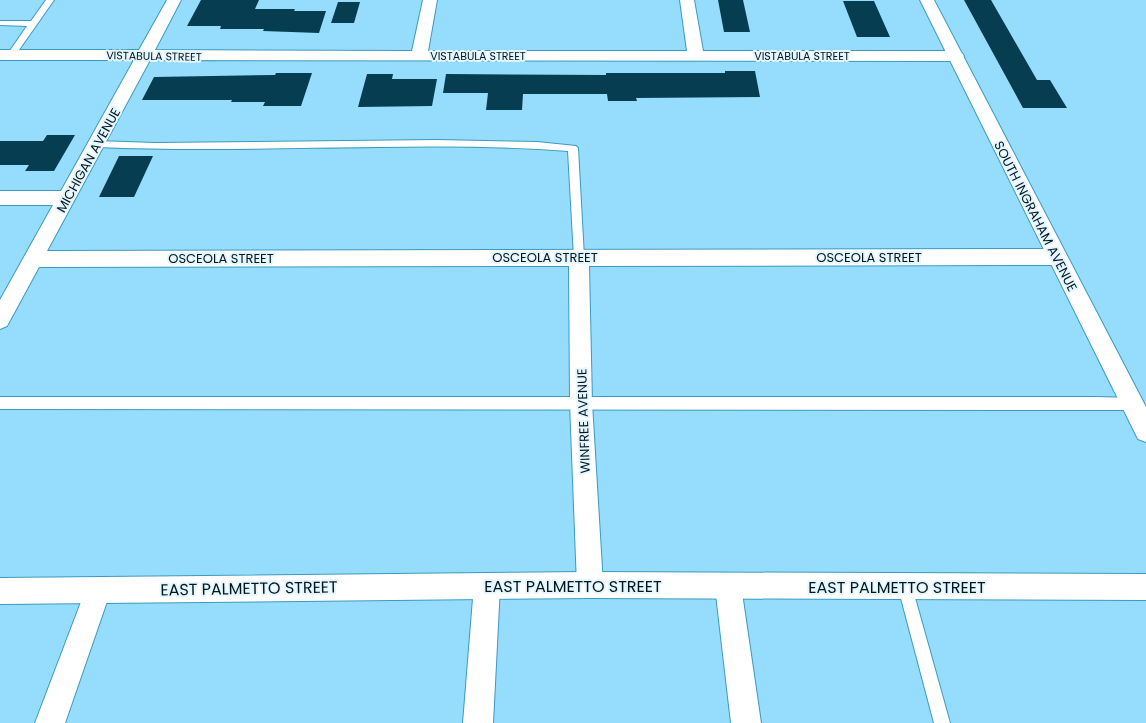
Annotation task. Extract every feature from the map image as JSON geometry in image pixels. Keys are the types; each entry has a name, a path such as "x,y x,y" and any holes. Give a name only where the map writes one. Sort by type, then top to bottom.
{"street":[{"name":"MICHIGAN AVENUE","path":"0,320 145,56 174,0"},
{"path":"419,56 430,0"},
{"path":"687,0 696,56"},
{"name":"SOUTH INGRAHAM AVENUE","path":"927,0 1146,431"},
{"name":"VISTABULA STREET","path":"5,55 956,56"},
{"path":"0,198 66,198"},
{"name":"WINFREE AVENUE","path":"579,257 581,403 590,585"},
{"name":"OSCEOLA STREET","path":"33,259 1057,257"},
{"name":"EAST PALMETTO STREET","path":"0,591 590,585 1146,588"},
{"path":"478,723 486,586"},
{"path":"728,586 746,723"},
{"path":"50,723 98,590"}],"lane":[{"path":"5,55 33,24 50,0"},
{"path":"0,23 33,24"},
{"path":"97,144 155,146 437,143 536,145 573,148 579,257"},
{"path":"0,403 1133,404"},
{"path":"905,587 942,723"}],"building":[{"path":"201,0 259,0 255,9 326,11 319,33 263,31 264,29 220,29 221,26 187,26"},
{"path":"718,0 743,0 750,32 724,32"},
{"path":"964,0 991,0 1037,80 1050,80 1067,108 1023,108"},
{"path":"843,1 874,1 890,37 857,37"},
{"path":"338,2 360,2 354,23 331,23"},
{"path":"725,71 755,71 760,97 636,98 637,101 608,101 607,94 523,94 522,110 486,110 488,93 443,93 446,74 606,75 606,73 725,73"},
{"path":"276,73 312,73 301,106 263,106 265,102 231,102 232,100 142,100 154,77 275,75"},
{"path":"367,74 393,74 392,79 437,79 432,106 358,107"},
{"path":"47,135 75,135 54,171 25,171 29,165 0,165 0,141 43,141"},
{"path":"119,156 153,156 134,197 99,197"}]}
